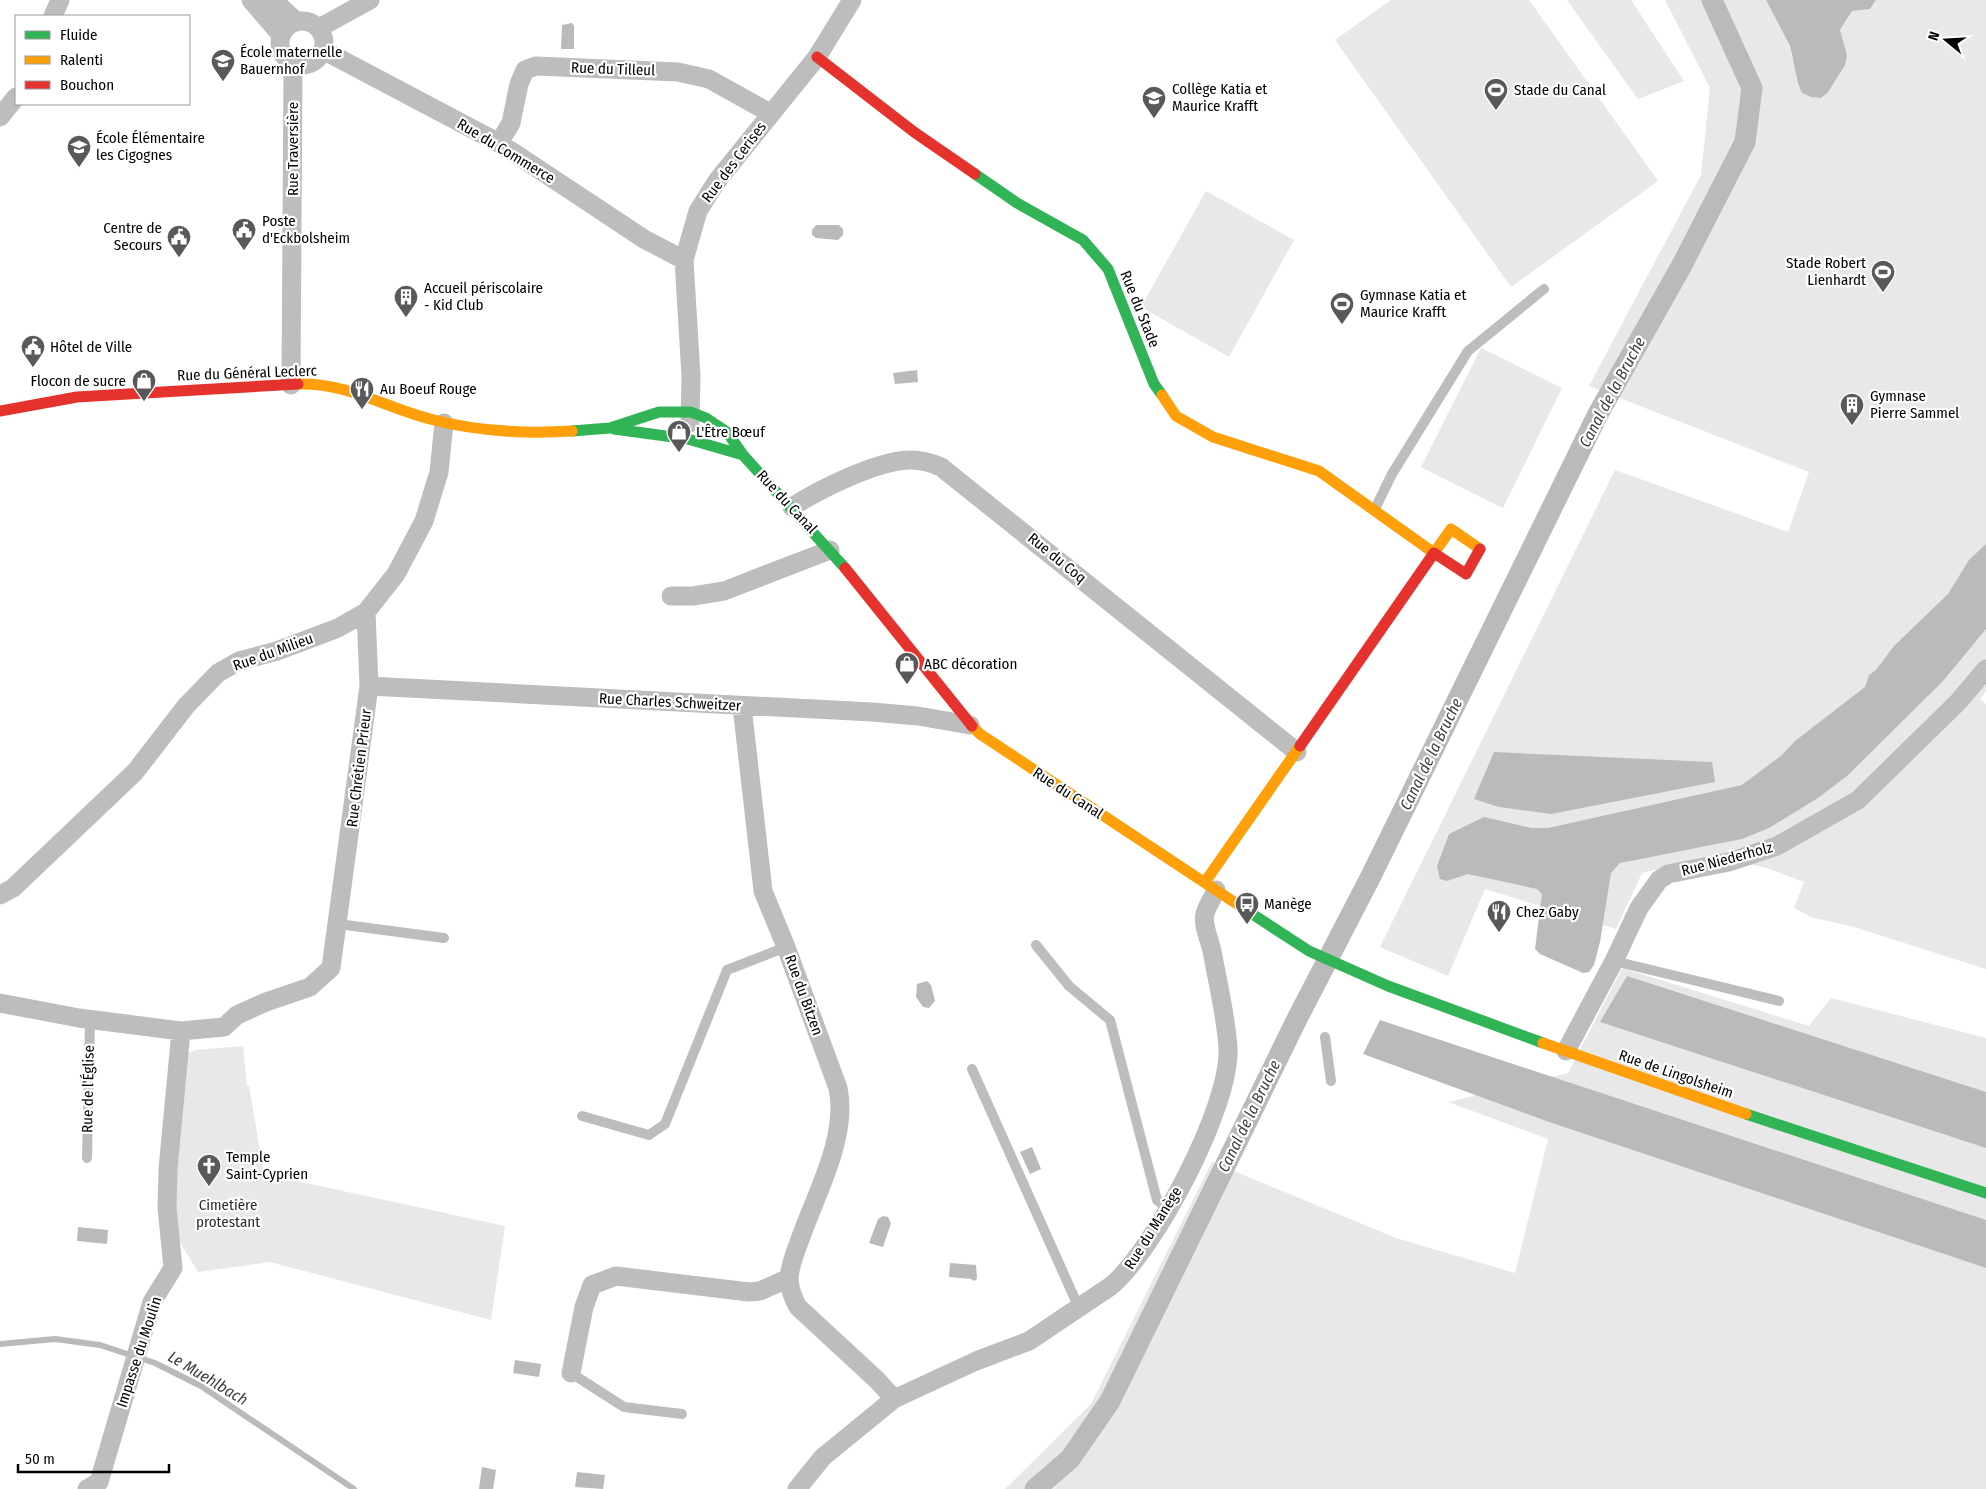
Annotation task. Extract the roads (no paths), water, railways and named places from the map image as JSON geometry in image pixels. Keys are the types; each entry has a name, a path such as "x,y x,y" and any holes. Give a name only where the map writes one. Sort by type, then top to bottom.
{"main road":[{"name":"Rue du Stade","path":"817,57 914,132 1017,203 1083,240 1108,270 1154,384 1176,416 1213,437 1319,472 1434,553 1297,752"},
{"name":"Rue du Général Leclerc","path":"0,410 96,396 315,384 354,391 444,423 475,428 506,430 610,428 688,439"},
{"name":"Rue du Général Leclerc","path":"610,428 659,412 691,412"},
{"name":"Rue du Canal","path":"691,412 706,418 727,432 743,455 830,550 970,725 993,745 1211,886 1309,952 1360,974"},
{"path":"688,439 743,455"},
{"path":"1211,886 1297,752"},
{"name":"Rue de Lingolsheim","path":"1360,974 1566,1052 1806,1135 1986,1192"}],"street":[{"path":"53,15 60,0"},
{"path":"251,0 282,35"},
{"path":"273,0 297,22"},
{"path":"319,28 370,0"},
{"name":"Rue des Cerises","path":"688,439 691,412 684,260 691,229 706,195 770,113 817,57 852,0"},
{"path":"297,22 307,22 319,28 323,36 323,50 317,60 306,65 293,64 284,57 280,44 282,35 288,26 297,22"},
{"name":"Rue du Commerce","path":"323,50 499,143 644,239 684,260"},
{"name":"Rue Traversière","path":"291,385 293,64"},
{"name":"Rue du Tilleul","path":"499,143 511,123 519,84 525,70 536,66 678,72 709,79 770,113"},
{"path":"0,116 15,98"},
{"name":"Rue du Milieu","path":"0,895 13,888 135,772 186,706 218,673 239,661 338,628 366,612 396,574 424,520 438,472 444,423"},
{"name":"Rue du Coq","path":"792,507 825,488 888,462 912,460 941,467 1297,752"},
{"name":"Rue du Canal","path":"671,596 693,596 724,591 830,550"},
{"name":"Rue Chrétien Prieur","path":"180,1031 224,1027 237,1015 266,1002 310,988 331,968 369,686 366,612"},
{"name":"Rue Niederholz","path":"1566,1052 1614,961 1639,908 1659,880 1668,874 1729,862 1777,846 1858,800 1959,702 1986,670"},
{"name":"Rue Charles Schweitzer","path":"369,686 918,716 970,725"},
{"name":"Rue du Bitzen","path":"742,706 763,891 786,947 838,1088 841,1104 838,1134 793,1258 789,1278 792,1295 798,1306 878,1380 894,1399"},
{"name":"Rue du Manège","path":"797,1489 823,1457 894,1399 976,1361 1030,1341 1123,1275 1187,1174 1212,1120 1225,1082 1228,1067 1224,1013 1204,916 1211,886"},
{"path":"0,1003 90,1019 180,1031"},
{"name":"Impasse du Moulin","path":"87,1489 99,1482 152,1302 172,1268 167,1208 168,1169 180,1031"},
{"path":"571,1373 584,1307 592,1285 616,1276 749,1292 760,1291 789,1278"}],"lane":[{"path":"1374,511 1392,474 1468,351 1544,289"},
{"path":"338,924 444,938"},
{"path":"1036,945 1069,986 1110,1020 1157,1200 1167,1208"},
{"path":"582,1116 649,1135 665,1124 727,970 786,947"},
{"path":"1614,961 1779,1001"},
{"name":"Rue de l'Église","path":"87,1158 90,1019"},
{"path":"1325,1037 1331,1081"},
{"path":"972,1069 1079,1308"},
{"path":"571,1373 624,1406 682,1414"}],"waterway":[{"name":"Canal de la Bruche","path":"1035,1489 1070,1459 1110,1401 1298,1017 1371,876 1598,414 1682,265 1745,142 1752,88 1712,0"},
{"name":"Le Muehlbach","path":"0,1344 55,1339 100,1345 155,1363 201,1386 354,1489"}],"place":[{"name":"École maternelle Bauernhof","path":"223,82"},
{"name":"Stade du Canal","path":"1496,111"},
{"name":"Collège Katia et Maurice Krafft","path":"1154,119"},
{"name":"École Élémentaire les Cigognes","path":"79,168"},
{"name":"Poste d'Eckbolsheim","path":"244,251"},
{"name":"Centre de Secours","path":"179,258"},
{"name":"Stade Robert Lienhardt","path":"1883,293"},
{"name":"Accueil périscolaire - Kid Club","path":"406,318"},
{"name":"Gymnase Katia et Maurice Krafft","path":"1342,325"},
{"name":"Hôtel de Ville","path":"33,368"},
{"name":"Flocon de sucre","path":"144,402"},
{"name":"Au Boeuf Rouge","path":"362,410"},
{"name":"Gymnase Pierre Sammel","path":"1852,426"},
{"name":"L'Être Bœuf","path":"679,453"},
{"name":"ABC décoration","path":"907,685"},
{"name":"Manège","path":"1247,925"},
{"name":"Chez Gaby","path":"1499,933"},
{"name":"Temple Saint-Cyprien","path":"209,1187"}],"park label":[{"name":"Cimetière protestant","path":"228,1214"}]}
